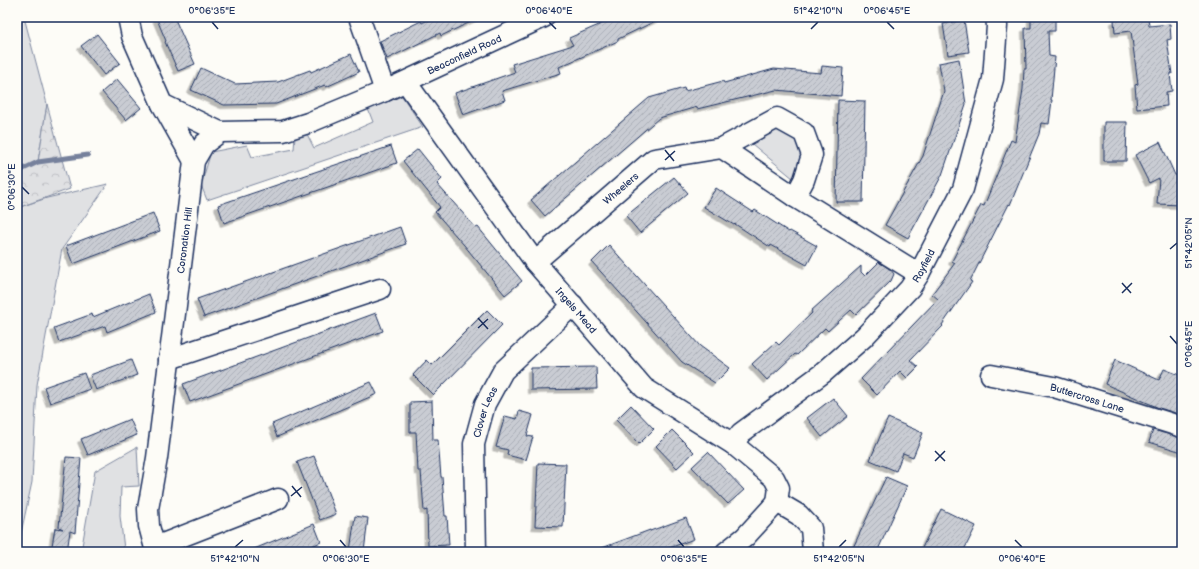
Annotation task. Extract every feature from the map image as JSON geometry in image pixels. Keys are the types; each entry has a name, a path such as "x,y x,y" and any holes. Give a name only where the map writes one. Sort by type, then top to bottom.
{"street":[{"path":"128,17 132,36 162,104 194,161"},
{"path":"359,17 385,91"},
{"name":"Beaconfield Road","path":"220,132 283,131 308,123 406,82 544,17"},
{"name":"Rayfield","path":"733,444 741,433 823,373 864,337 910,288 919,274 963,189 993,79 997,26 996,17"},
{"name":"Ingels Mead","path":"406,82 535,262 644,388 733,444 774,478 779,488 777,502"},
{"path":"162,104 220,132"},
{"name":"Wheelers","path":"535,262 654,159 722,148 777,118 804,133 812,154 804,180 795,197"},
{"name":"Coronation Hill","path":"220,132 204,144 194,161 157,458 148,509 149,526 156,550 278,499"},
{"path":"722,148 795,197 919,274"},
{"path":"169,359 380,289"},
{"name":"Clover Leas","path":"476,552 474,444 485,404 503,371 573,305"},
{"name":"Buttercross Lane","path":"991,375 1054,386 1182,426"},
{"path":"726,552 745,537 777,502 799,515 811,528 813,552"}],"green space":[{"path":"17,17 24,17 47,104 38,162 17,170"},
{"path":"402,96 423,127 207,200 201,185 211,152 247,145 252,157 294,149 295,137 307,134 314,148 373,122 368,109"},
{"path":"47,104 70,189 17,208 17,170 38,162"},
{"path":"786,130 795,135 804,156 794,179 752,144 770,131"},
{"path":"108,184 62,249 37,385 32,482 17,552 17,208 47,198"},
{"path":"137,447 139,486 121,487 120,516 124,549 144,549 144,552 81,552 95,471"}],"building":[{"path":"156,17 174,17 195,64 178,71"},
{"path":"434,17 481,17 441,36 440,33 387,59 380,41 421,21 422,23"},
{"path":"617,17 664,17 618,39 618,41 559,67 561,73 502,91 505,100 463,115 455,93 515,72 512,64 573,45 569,38"},
{"path":"1031,17 1055,17 1055,31 1048,31 1049,56 1055,57 1049,124 1041,123 1039,134 1010,205 1009,204 970,281 972,282 942,325 943,326 910,360 918,367 907,378 900,371 877,395 861,379 938,299 932,294 955,263 952,261 981,205 984,206 1011,140 1015,142 1023,89 1024,69 1026,69 1025,28 1031,28"},
{"path":"1148,17 1149,26 1170,24 1171,39 1167,40 1172,74 1170,74 1172,91 1166,92 1167,106 1137,109 1135,85 1138,84 1131,31 1115,33 1114,20"},
{"path":"964,20 969,52 948,55 943,24"},
{"path":"97,34 120,63 104,75 81,46"},
{"path":"351,54 359,72 326,87 325,85 276,104 224,105 191,90 201,68 235,84 278,82 310,70 311,72"},
{"path":"959,59 966,104 942,175 908,238 885,225 923,156 944,91 939,63"},
{"path":"822,66 843,68 841,96 776,90 697,109 697,107 659,118 545,216 531,200 649,98 684,88 685,91 723,81 724,83 774,69 821,73"},
{"path":"117,79 141,108 126,120 102,92"},
{"path":"838,100 865,101 863,202 836,202"},
{"path":"1104,122 1127,122 1126,161 1104,161"},
{"path":"1160,142 1175,175 1182,175 1182,205 1157,204 1159,178 1149,183 1135,155"},
{"path":"391,146 397,163 224,223 218,205"},
{"path":"418,149 442,179 437,184 476,228 478,227 522,281 505,295 435,212 440,207 403,161"},
{"path":"674,177 688,193 640,233 626,216"},
{"path":"716,188 753,212 755,210 789,232 790,231 817,246 807,265 771,245 770,247 735,224 734,225 704,207"},
{"path":"153,213 160,231 73,264 66,246"},
{"path":"400,227 406,244 204,317 197,299"},
{"path":"609,245 700,346 730,368 715,383 682,362 592,262"},
{"path":"879,262 891,270 894,274 891,281 856,315 851,310 828,331 825,328 797,355 795,354 767,380 752,364 776,342 779,345 812,313 811,311 861,266 861,272 865,276"},
{"path":"149,294 156,312 107,332 105,326 59,342 54,328 92,314 93,317"},
{"path":"487,310 502,325 433,395 413,375 427,360 432,365"},
{"path":"376,313 383,331 190,402 183,384"},
{"path":"131,360 137,375 96,390 90,375"},
{"path":"1115,360 1159,380 1164,369 1182,376 1182,415 1159,408 1105,384"},
{"path":"596,367 597,389 531,390 531,368"},
{"path":"84,373 90,389 50,403 44,387"},
{"path":"371,382 377,394 277,437 272,424"},
{"path":"833,398 848,416 822,437 807,418"},
{"path":"432,401 433,440 438,440 449,545 428,546 427,510 424,511 421,471 418,471 416,432 410,432 410,402"},
{"path":"631,405 654,429 639,444 616,420"},
{"path":"519,411 533,415 527,436 533,437 526,460 507,455 508,450 496,447 505,416 517,419"},
{"path":"888,418 923,433 913,457 903,453 896,471 870,460"},
{"path":"130,419 137,435 88,455 81,439"},
{"path":"672,430 694,452 677,468 656,446"},
{"path":"1153,430 1182,438 1182,452 1149,442"},
{"path":"708,452 744,490 728,504 692,467"},
{"path":"314,456 336,514 320,520 297,462"},
{"path":"66,457 81,458 75,533 70,531 67,552 51,552 55,528 63,529 59,527"},
{"path":"538,463 566,464 563,527 535,526"},
{"path":"886,477 907,486 877,552 851,552"},
{"path":"941,509 976,526 963,552 920,552"},
{"path":"355,516 368,518 364,552 350,551"},
{"path":"686,518 694,539 658,552 594,552 650,530"},
{"path":"314,524 321,542 298,552 247,552"}],"waterway":[{"path":"17,172 38,162 88,155"}]}
